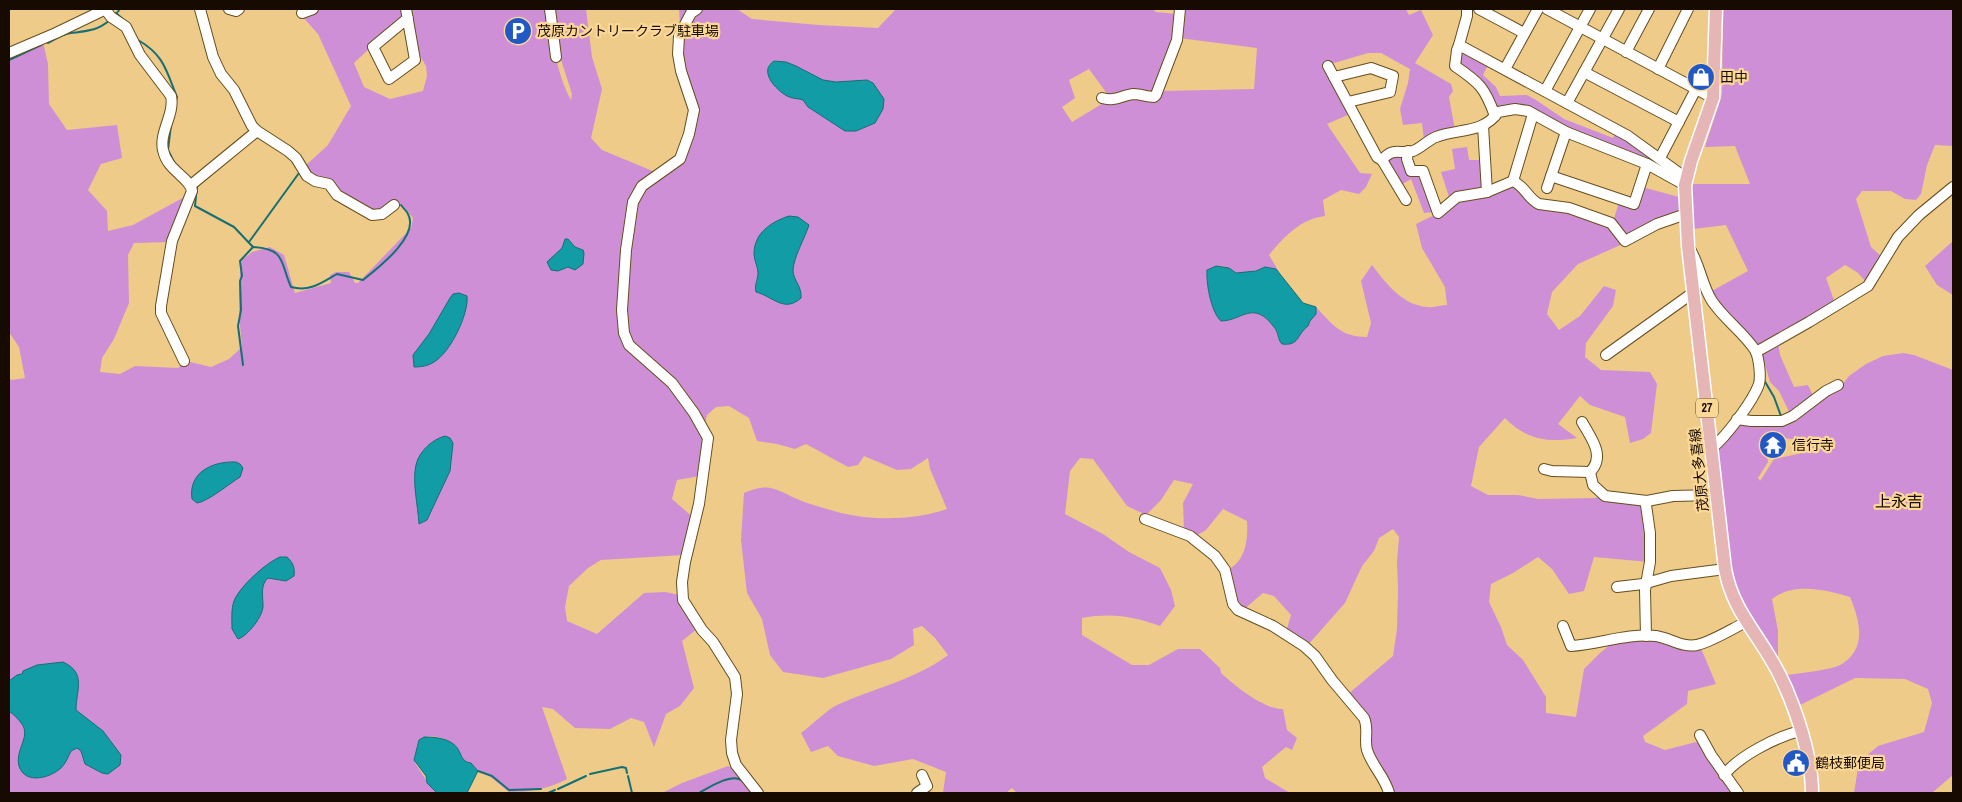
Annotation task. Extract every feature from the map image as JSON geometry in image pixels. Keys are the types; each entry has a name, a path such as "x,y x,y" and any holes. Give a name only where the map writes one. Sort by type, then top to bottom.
{"main road":[{"name":"茂原大多喜線","path":"1716,9 1713,98 1686,182 1686,214 1688,246 1725,569 1728,584 1746,622 1780,676 1793,707 1810,773 1812,793"}],"street":[{"path":"9,53 106,9 112,17 126,27 140,55 168,89 172,104 162,140 162,148 169,166 191,185 192,191 172,241 161,313 184,361"},
{"path":"200,9 217,66 234,90 247,120 257,131 296,158 307,176 315,181 329,184 338,195 372,215 382,214 394,205"},
{"path":"229,9 236,11 239,9"},
{"path":"302,12 313,9"},
{"path":"550,9 556,57"},
{"path":"697,9 691,14 679,36 678,54 681,71 694,110 690,134 680,159 642,186 633,202 626,250 622,310 623,326 628,345 672,383 694,413 708,438 696,518 685,562 682,582 683,600 702,630 714,642 735,677 737,694 731,740 732,753 736,765 758,793"},
{"path":"1102,98 1109,100 1134,94 1149,97 1156,95 1177,40 1180,9"},
{"path":"1467,9 1455,66 1482,86 1495,116"},
{"path":"1479,9 1524,33"},
{"path":"1505,69 1538,9"},
{"path":"1546,9 1713,98"},
{"path":"1545,91 1590,9"},
{"path":"1567,102 1619,9"},
{"path":"1626,52 1649,9"},
{"path":"1658,69 1688,9"},
{"path":"407,13 415,60 389,79 373,48 407,13"},
{"path":"1459,45 1628,136 1660,158 1686,182"},
{"path":"1328,66 1377,157 1382,160 1406,200"},
{"path":"1334,78 1371,68 1393,76 1390,92 1348,102"},
{"path":"1584,72 1679,122"},
{"path":"1660,158 1696,90"},
{"path":"1382,160 1390,153 1415,150 1426,141 1438,136 1483,126 1492,121 1498,112 1504,110 1528,111 1566,132 1647,164 1686,182"},
{"path":"1513,181 1533,114"},
{"path":"1483,126 1487,192"},
{"path":"191,185 257,131"},
{"path":"1547,188 1566,132"},
{"path":"1408,151 1407,159 1411,171 1423,171 1438,213 1457,196 1487,192 1513,181"},
{"path":"1551,176 1634,204 1647,164"},
{"path":"1513,181 1540,204 1569,208 1611,223 1625,241 1657,224 1686,214"},
{"path":"1756,352 1868,286 1898,237 1919,215 1953,187"},
{"path":"1688,246 1696,256 1703,284 1714,303 1756,352 1760,378 1759,384 1737,419 1720,442 1712,448"},
{"path":"1606,356 1694,292"},
{"path":"1737,419 1750,422 1782,420 1793,416 1826,391 1838,385"},
{"path":"1544,469 1590,472 1595,467 1598,454 1582,422"},
{"path":"1590,472 1593,484 1606,496 1647,501 1667,496 1717,495"},
{"path":"1646,636 1646,582 1650,562 1647,501"},
{"path":"1146,519 1172,528 1199,543 1215,556 1225,570 1233,604 1238,610 1273,626 1316,656 1332,680 1364,718 1367,725 1367,749 1389,793"},
{"path":"1617,587 1671,576 1725,569"},
{"path":"1562,626 1572,646 1610,638 1646,636 1668,639 1692,646 1746,622"},
{"path":"1724,775 1734,763 1787,734 1800,731"},
{"path":"1700,735 1724,775 1738,793"},
{"path":"916,793 927,786 922,775"}],"shaded area":[{"path":"318,9 403,9 402,18 354,63 364,87 390,99 423,91 427,76 426,66 415,48 411,9 546,9 558,67 571,100 572,94 560,57 555,9 586,9 592,57 602,89 591,138 602,150 655,172 682,163 697,124 699,112 683,71 679,9 737,9 752,19 878,28 896,9 1153,9 1156,12 1177,14 1176,37 1155,94 1149,95 1132,92 1111,99 1089,69 1069,80 1075,98 1062,107 1072,122 1105,102 1113,102 1131,96 1156,99 1161,91 1254,89 1257,48 1179,38 1182,9 1406,9 1409,15 1421,10 1433,35 1415,63 1451,84 1453,91 1449,97 1455,130 1437,133 1424,140 1422,123 1403,125 1400,109 1410,69 1381,53 1368,53 1324,66 1350,114 1327,124 1360,173 1372,174 1366,187 1359,194 1341,190 1323,200 1325,216 1300,225 1281,242 1269,255 1279,272 1274,269 1264,268 1248,273 1237,273 1221,266 1207,270 1208,289 1214,311 1221,321 1248,314 1260,314 1276,329 1282,344 1295,341 1316,314 1316,307 1338,329 1350,335 1367,337 1371,323 1361,281 1372,265 1402,298 1427,307 1447,305 1445,287 1422,248 1416,224 1443,213 1460,199 1488,194 1506,185 1513,184 1519,186 1537,206 1566,209 1610,224 1625,243 1578,264 1552,292 1547,314 1559,330 1580,316 1604,286 1616,290 1613,306 1586,343 1585,357 1601,370 1650,372 1657,384 1651,433 1643,439 1630,443 1625,417 1590,405 1580,396 1558,424 1577,438 1547,440 1538,438 1521,431 1505,418 1479,447 1471,486 1488,495 1518,495 1538,499 1595,498 1609,494 1645,500 1644,505 1649,532 1649,562 1594,557 1584,591 1569,594 1552,569 1538,557 1491,584 1489,602 1507,645 1523,660 1546,697 1546,713 1576,717 1584,669 1616,640 1655,638 1693,648 1700,646 1716,684 1688,691 1687,704 1643,736 1645,742 1665,750 1700,741 1736,793 1391,793 1385,778 1371,756 1368,721 1347,695 1393,656 1397,629 1399,537 1393,529 1379,538 1374,551 1362,566 1345,603 1307,646 1286,632 1291,615 1274,596 1263,593 1242,611 1234,600 1227,570 1242,556 1247,535 1247,521 1223,509 1206,530 1194,537 1184,531 1183,503 1193,484 1174,480 1161,500 1146,515 1127,506 1093,459 1080,458 1070,471 1065,514 1160,568 1171,590 1175,606 1160,626 1122,616 1082,618 1082,635 1132,665 1149,665 1178,649 1200,649 1220,668 1221,673 1242,690 1268,706 1283,709 1287,730 1297,738 1292,750 1286,747 1262,767 1265,778 1290,793 1017,793 1012,788 1006,793 943,793 946,772 913,759 874,766 838,756 828,746 811,752 801,733 829,710 851,699 922,671 948,655 935,638 922,626 913,629 914,645 891,659 823,678 783,672 770,655 762,619 747,593 741,540 744,493 760,488 772,488 819,507 854,516 895,518 935,513 947,509 930,469 928,458 911,469 897,470 864,456 858,465 848,467 806,444 795,449 757,441 749,418 729,406 716,407 707,415 702,435 703,447 700,476 677,480 672,499 695,519 684,555 601,560 588,568 569,586 565,607 567,621 597,634 644,593 665,592 680,595 697,629 682,641 694,688 680,706 666,714 654,747 644,722 631,718 610,729 575,728 553,709 542,707 567,779 546,788 532,791 509,792 488,775 478,771 471,763 465,761 458,749 448,741 438,737 427,736 419,740 415,763 437,793 9,793 9,379 25,378 19,347 9,332 9,58 43,42 48,64 49,104 67,130 117,125 122,158 101,164 88,190 107,211 108,231 133,225 188,195 170,242 134,243 128,255 129,303 114,339 102,358 100,372 120,374 135,366 178,368 186,361 211,367 229,359 242,347 239,304 240,271 242,260 252,252 270,247 284,255 295,293 331,283 330,275 336,272 349,272 355,283 358,283 411,228 413,218 398,202 372,213 340,194 329,182 313,180 304,167 328,145 351,106 318,34 301,15","holes":["774,61 786,62 812,74 784,94 772,82 768,69 769,64"]},
{"path":"1723,9 1953,9 1953,146 1935,145 1927,165 1921,194 1916,200 1905,199 1891,191 1862,191 1856,199 1871,247 1883,258 1867,283 1857,272 1845,265 1826,278 1835,303 1761,347 1754,346 1710,292 1748,271 1726,225 1693,229 1690,201 1693,184 1750,184 1735,146 1705,147 1722,94"},
{"path":"1459,51 1489,63 1483,75 1496,87 1500,96 1527,95 1564,119 1613,138 1616,132 1680,175 1567,130 1521,107 1496,107 1457,66"},
{"path":"1467,147 1469,160 1483,160 1484,188 1450,200 1441,172 1455,169 1452,149"},
{"path":"1390,155 1405,156 1423,176 1433,212 1424,213 1411,179 1401,185 1386,158"},
{"path":"1642,187 1679,197 1680,213 1627,238 1613,222 1619,202 1635,207"},
{"path":"1953,241 1953,295 1937,285 1925,266"},
{"path":"1778,342 1780,355 1794,387 1808,385 1814,398 1791,416 1779,391 1770,382 1762,354"},
{"path":"1903,353 1914,355 1953,370 1953,775 1932,793 1854,793 1859,762 1878,746 1924,732 1932,703 1928,689 1905,679 1855,678 1800,705 1788,675 1838,666 1850,658 1855,650 1859,634 1856,615 1850,597 1820,590 1800,589 1781,594 1772,599 1778,631 1778,660 1744,605 1731,568 1718,451 1738,421 1782,422 1842,385 1849,376 1866,364 1883,356","holes":["1768,437 1805,440 1811,451 1774,459 1760,481 1758,478 1768,462 1766,450"]},
{"path":"728,766 735,770 755,793 662,793 682,783"}],"water":[{"path":"774,61 786,62 823,80 836,82 867,80 873,83 884,99 883,109 875,123 856,131 845,131 808,107 803,100 789,97 778,89 768,75 770,65"},
{"path":"789,216 798,217 809,225 797,254 793,271 801,298 795,302 784,304 756,292 755,287 758,273 754,254 760,234 770,225"},
{"path":"565,239 568,239 575,247 583,250 583,264 575,270 568,267 558,271 551,270 547,262 562,248"},
{"path":"1216,266 1229,268 1236,273 1256,271 1265,267 1276,269 1303,303 1316,307 1316,314 1295,342 1288,344 1282,344 1276,329 1260,314 1248,314 1221,321 1214,311 1207,282 1207,270"},
{"path":"459,293 467,296 467,304 462,322 452,342 434,362 414,367 413,355 429,334 450,298 453,294"},
{"path":"445,436 450,438 453,443 450,471 427,520 419,524 415,486 416,465 420,455 427,446"},
{"path":"236,462 243,468 240,477 201,502 197,503 192,499 194,482 198,475 211,466"},
{"path":"280,557 287,557 291,561 294,568 294,576 286,581 268,578 265,581 261,614 251,630 238,639 232,629 232,611 237,595 254,576"},
{"path":"63,662 75,671 78,677 76,710 103,731 121,755 120,765 108,774 85,764 81,751 77,748 71,751 61,768 51,775 32,778 22,772 19,766 18,761 25,732 22,723 9,711 9,681 22,674 23,671 37,665"},
{"path":"424,737 438,738 451,742 458,749 464,760 471,763 478,771 467,793 437,793 427,783 426,776 414,760 419,740"}],"waterway":[{"path":"116,14 120,9"},
{"path":"116,13 124,20"},
{"path":"48,43 65,34 96,28 110,20"},
{"path":"138,40 154,51 163,64 177,97 176,101"},
{"path":"9,60 41,45"},
{"path":"171,125 168,150 175,164"},
{"path":"249,242 299,173"},
{"path":"197,186 195,206 234,227 253,247"},
{"path":"243,365 238,326 241,310 240,281 242,276 240,261 253,247 264,248 277,254 283,264 291,287 310,287 337,274 363,280 396,251 408,232 410,223 408,214 401,205"},
{"path":"1764,380 1774,397 1781,416"},
{"path":"590,774 622,767 626,768 627,773"},
{"path":"478,771 492,776 509,790 541,789"},
{"path":"558,789 586,776"},
{"path":"628,776 632,793"},
{"path":"699,793 731,778 741,780 752,793"},
{"path":"548,793 555,790"}],"place":[{"name":"茂原カントリークラブ駐車場","path":"518,31"},
{"name":"田中","path":"1701,77"},
{"name":"信行寺","path":"1773,445"},
{"name":"鶴枝郵便局","path":"1796,763"}],"district":[{"name":"上永吉","path":"1899,501"}]}
